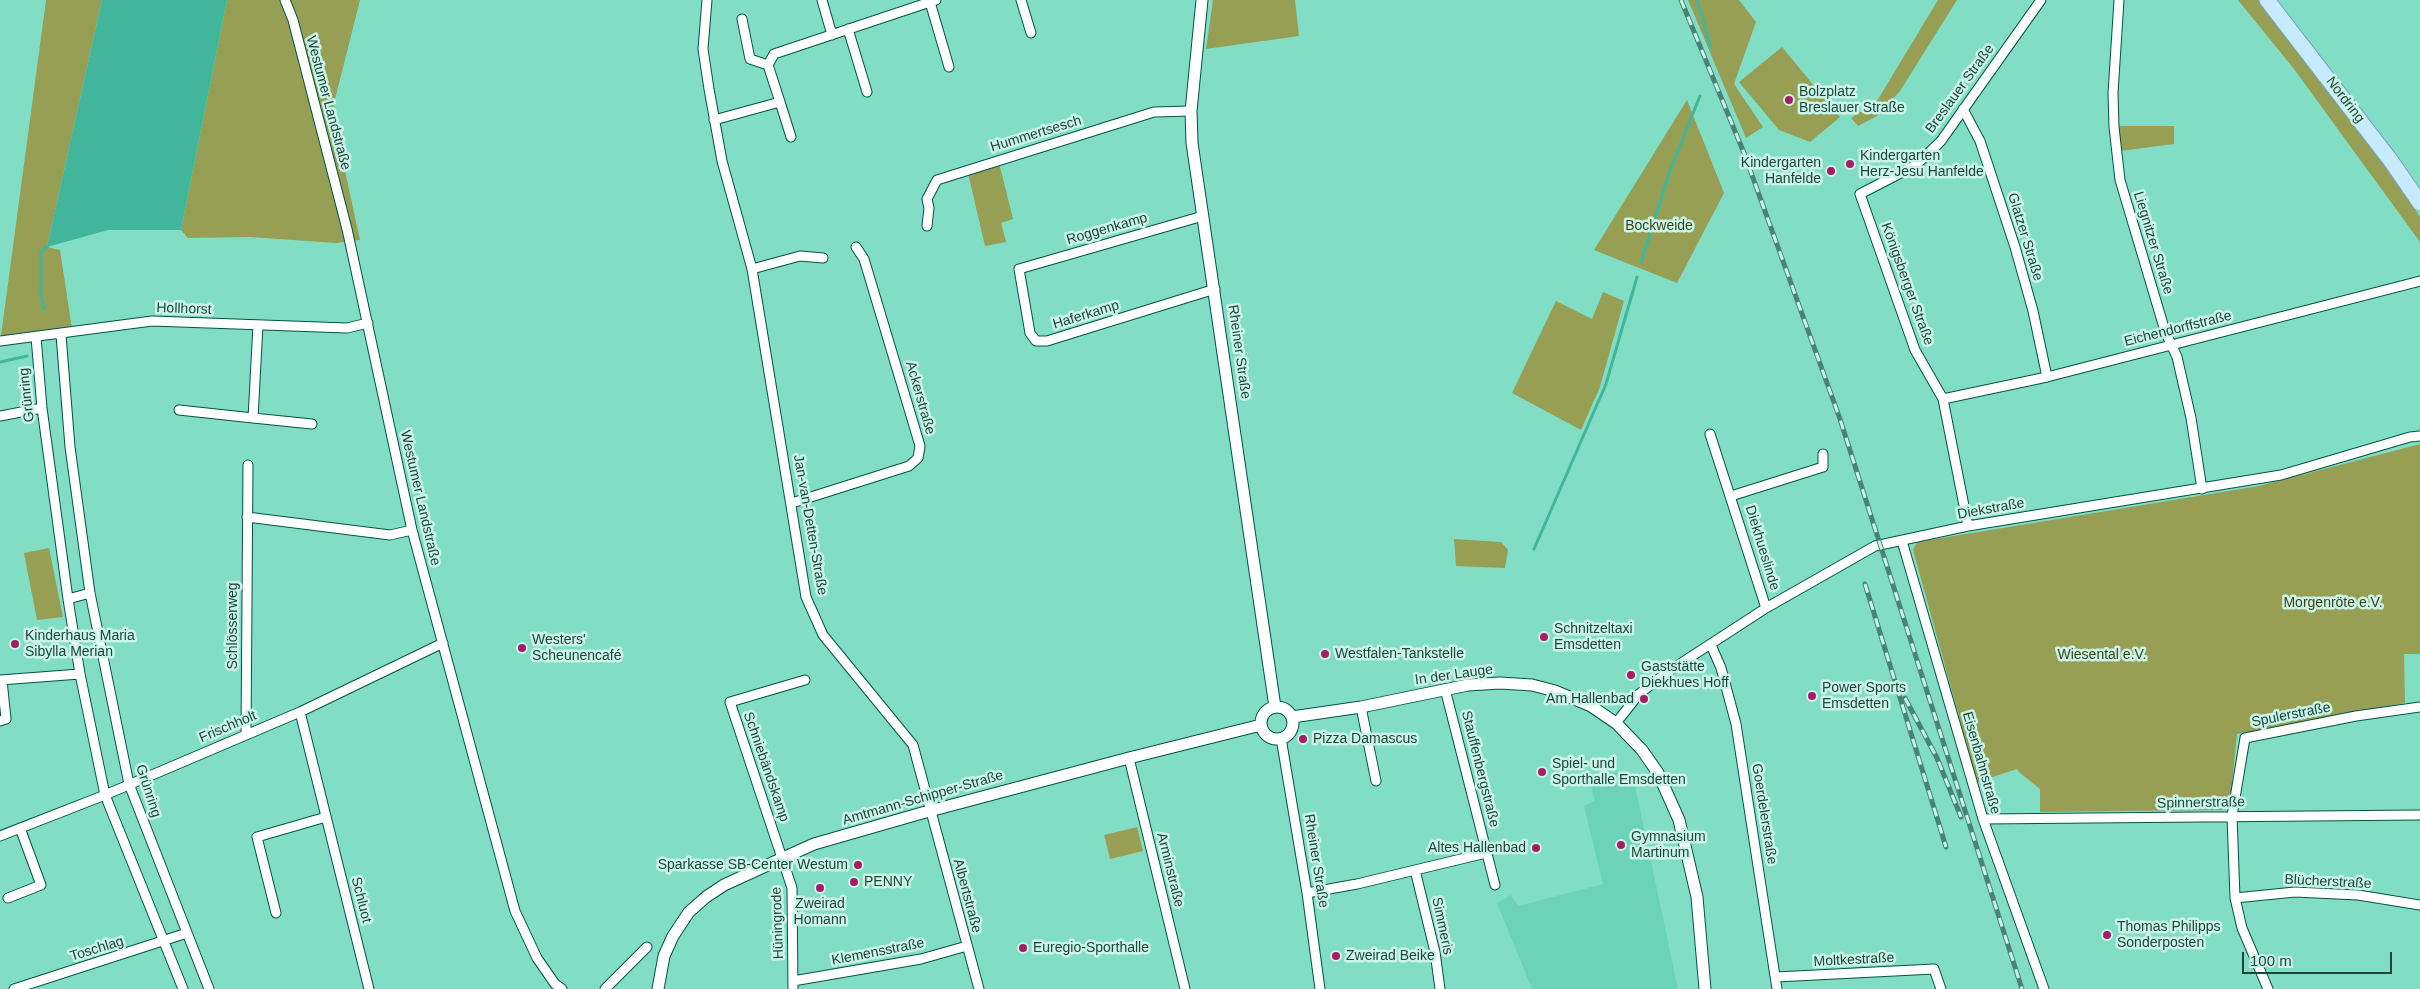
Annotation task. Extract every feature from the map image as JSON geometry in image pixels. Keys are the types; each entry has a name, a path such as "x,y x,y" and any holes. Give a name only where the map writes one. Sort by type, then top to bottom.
{"main road":[{"name":"Nordring","path":"2267,0 2374,138 2420,203"}],"street":[{"name":"Westumer Landstraße","path":"285,0 293,20 347,229 412,530 516,911 538,958 555,984 562,989"},
{"name":"Jan-van-Detten-Straße","path":"707,0 703,49 714,120 722,161 752,269 792,503 802,574 811,608 823,635 913,745 930,811"},
{"path":"822,0 832,34"},
{"path":"1021,0 1031,33"},
{"name":"Rheiner Straße","path":"1202,0 1191,111 1192,142 1275,708"},
{"name":"Breslauer Straße","path":"1860,194 1916,166 1941,141 2041,0"},
{"name":"Liegnitzer Straße","path":"2119,0 2113,93 2114,127 2120,180 2165,331 2177,357 2191,418 2202,489"},
{"path":"792,137 768,65 774,54 848,29 913,4 933,1 949,67"},
{"path":"742,19 750,60 768,65"},
{"path":"848,29 867,92"},
{"path":"714,120 780,102"},
{"name":"Glatzer Straße","path":"1962,109 1980,141 2015,247 2033,311 2047,377"},
{"name":"Hummertsesch","path":"927,226 929,208 926,199 937,180 1154,112 1191,111"},
{"name":"Königsberger Straße","path":"1860,194 1915,350 1943,400 1968,526"},
{"name":"Roggenkamp","path":"1019,269 1203,216"},
{"name":"Ackerstraße","path":"792,503 909,466 918,458 920,446 912,418 864,259 856,247"},
{"path":"752,269 800,256 823,258"},
{"name":"Haferkamp","path":"1019,269 1030,332 1036,341 1047,341 1215,289"},
{"name":"Eichendorffstraße","path":"1943,400 2047,377 2420,281"},
{"name":"Hollhorst","path":"0,342 152,321 347,328 368,323"},
{"path":"253,418 258,325"},
{"name":"Grünring","path":"61,334 70,447 90,593 129,784 208,989"},
{"name":"Grünring","path":"36,337 42,408 68,599 80,674 105,795 183,989"},
{"path":"0,416 42,408"},
{"path":"179,410 312,424"},
{"name":"Diekhueslinde","path":"1710,434 1766,608"},
{"name":"Diekstraße","path":"1616,723 1629,705 1650,685 1669,671 1766,608 1875,546 1968,526 2280,475 2410,437 2420,436"},
{"name":"Diekhueslinde","path":"1731,496 1823,467 1823,454"},
{"name":"Schlösserweg","path":"246,734 248,465"},
{"path":"247,517 390,535 412,530"},
{"name":"Eisenbahnstraße","path":"1902,541 1983,819 2044,989"},
{"path":"68,599 90,593"},
{"name":"Frischholt","path":"0,836 105,795 300,712 443,643"},
{"name":"Goerdelerstraße","path":"1711,645 1721,668 1736,724 1778,989"},
{"path":"0,721 6,719 1,680 80,674"},
{"name":"Schniebändskamp","path":"783,858 730,702 805,680"},
{"name":"In der Lauge","path":"1292,717 1360,707 1445,689 1487,683 1532,685 1571,697 1616,723 1642,750 1658,773 1679,820 1697,897 1705,989"},
{"name":"Stauffenbergstraße","path":"1445,689 1495,885"},
{"path":"1360,707 1376,781"},
{"name":"Spulerstraße","path":"2232,816 2245,738 2356,716 2420,707"},
{"path":"1275,708 1285,710 1292,717 1291,730 1281,738 1268,736 1261,725 1264,714 1275,708"},
{"name":"Schluot","path":"300,712 369,989"},
{"name":"Amtmann-Schipper-Straße","path":"658,989 664,956 673,936 690,912 706,897 724,885 814,844 1129,758 1261,725"},
{"name":"Rheiner Straße","path":"1281,738 1307,893 1320,989"},
{"name":"Arminstraße","path":"1129,758 1185,989"},
{"name":"Albertstraße","path":"930,811 979,989"},
{"name":"Spinnerstraße","path":"1983,819 2420,815"},
{"path":"2232,816 2235,898 2242,928 2268,989"},
{"path":"276,913 257,837 326,817"},
{"path":"8,898 41,885 20,828"},
{"path":"1307,893 1486,853"},
{"name":"Hüningrode","path":"783,858 792,888 793,985"},
{"name":"Simmeris","path":"1415,870 1435,952 1440,989"},
{"name":"Blücherstraße","path":"2235,898 2295,892 2358,895 2420,905"},
{"name":"Toschlag","path":"14,989 187,933"},
{"name":"Klemensstraße","path":"793,985 921,958 967,946"},
{"path":"605,989 647,947"},
{"name":"Moltkestraße","path":"1776,977 1934,970 1941,989"}],"shaded area":[{"path":"102,0 227,0 181,230 108,230 47,247"},
{"name":"Gymnasium Martinum","path":"1621,771 1635,785 1678,989 1532,989 1497,903 1511,895 1518,906 1603,884 1584,806 1595,801 1589,779"}],"green space":[{"path":"46,0 102,0 47,247 60,250 72,329 1,336"},
{"path":"227,0 360,0 332,111 360,240 336,243 250,237 188,238 181,230"},
{"path":"1213,0 1295,0 1299,36 1206,49"},
{"path":"1688,0 1739,0 1756,22 1734,84 1763,127 1746,138"},
{"path":"1938,0 1957,0 1900,91 1877,116 1858,126 1851,118 1877,101"},
{"path":"2238,0 2258,0 2364,135 2420,217 2420,242 2294,69"},
{"name":"Bolzplatz Breslauer Straße","path":"1782,47 1840,117 1810,142 1779,130 1739,82"},
{"name":"Bockweide","path":"1687,100 1724,193 1677,283 1594,250"},
{"path":"2118,126 2174,126 2174,144 2120,151"},
{"path":"999,163 1013,219 1001,223 1006,242 985,246 968,173"},
{"path":"1603,292 1624,301 1600,387 1581,430 1512,393 1556,301 1592,319"},
{"name":"Wiesental e.V.","path":"2420,444 2420,654 2404,654 2405,703 2237,734 2230,804 2222,810 2040,812 2040,789 2017,769 1977,782 1913,550 1917,542 2259,486"},
{"path":"1454,539 1501,542 1508,550 1505,568 1456,566"},
{"path":"49,548 63,617 37,620 24,553"},
{"path":"1137,827 1143,851 1110,859 1104,835"}],"waterway":[{"path":"1697,0 1711,48"},
{"path":"1641,262 1671,168 1700,96"},
{"path":"44,309 41,294 41,251 47,247"},
{"path":"1534,549 1606,384 1637,277"},
{"path":"0,362 27,356"}],"railway":[{"path":"1681,0 1744,153 1840,419 2022,989"},
{"path":"1865,584 1946,847"},
{"path":"1905,698 1937,758 1961,817"}],"place":[{"name":"Bolzplatz Breslauer Straße","path":"1789,100"},
{"name":"Kindergarten Herz-Jesu Hanfelde","path":"1850,164"},
{"name":"Kindergarten Hanfelde","path":"1831,171"},
{"name":"Schnitzeltaxi Emsdetten","path":"1544,637"},
{"name":"Kinderhaus Maria Sibylla Merian","path":"15,644"},
{"name":"Westers' Scheunencafé","path":"522,648"},
{"name":"Westfalen-Tankstelle","path":"1325,654"},
{"name":"Gaststätte Diekhues Hoff","path":"1631,675"},
{"name":"Power Sports Emsdetten","path":"1812,696"},
{"name":"Am Hallenbad","path":"1644,699"},
{"name":"Pizza Damascus","path":"1303,739"},
{"name":"Spiel- und Sporthalle Emsdetten","path":"1542,772"},
{"name":"Gymnasium Martinum","path":"1621,845"},
{"name":"Altes Hallenbad","path":"1536,848"},
{"name":"Sparkasse SB-Center Westum","path":"858,865"},
{"name":"PENNY","path":"854,882"},
{"name":"Zweirad Homann","path":"820,888"},
{"name":"Thomas Philipps Sonderposten","path":"2107,935"},
{"name":"Euregio-Sporthalle","path":"1023,948"},
{"name":"Zweirad Beike","path":"1336,956"}],"park label":[{"name":"Morgenröte e.V.","path":"2333,603"}]}
